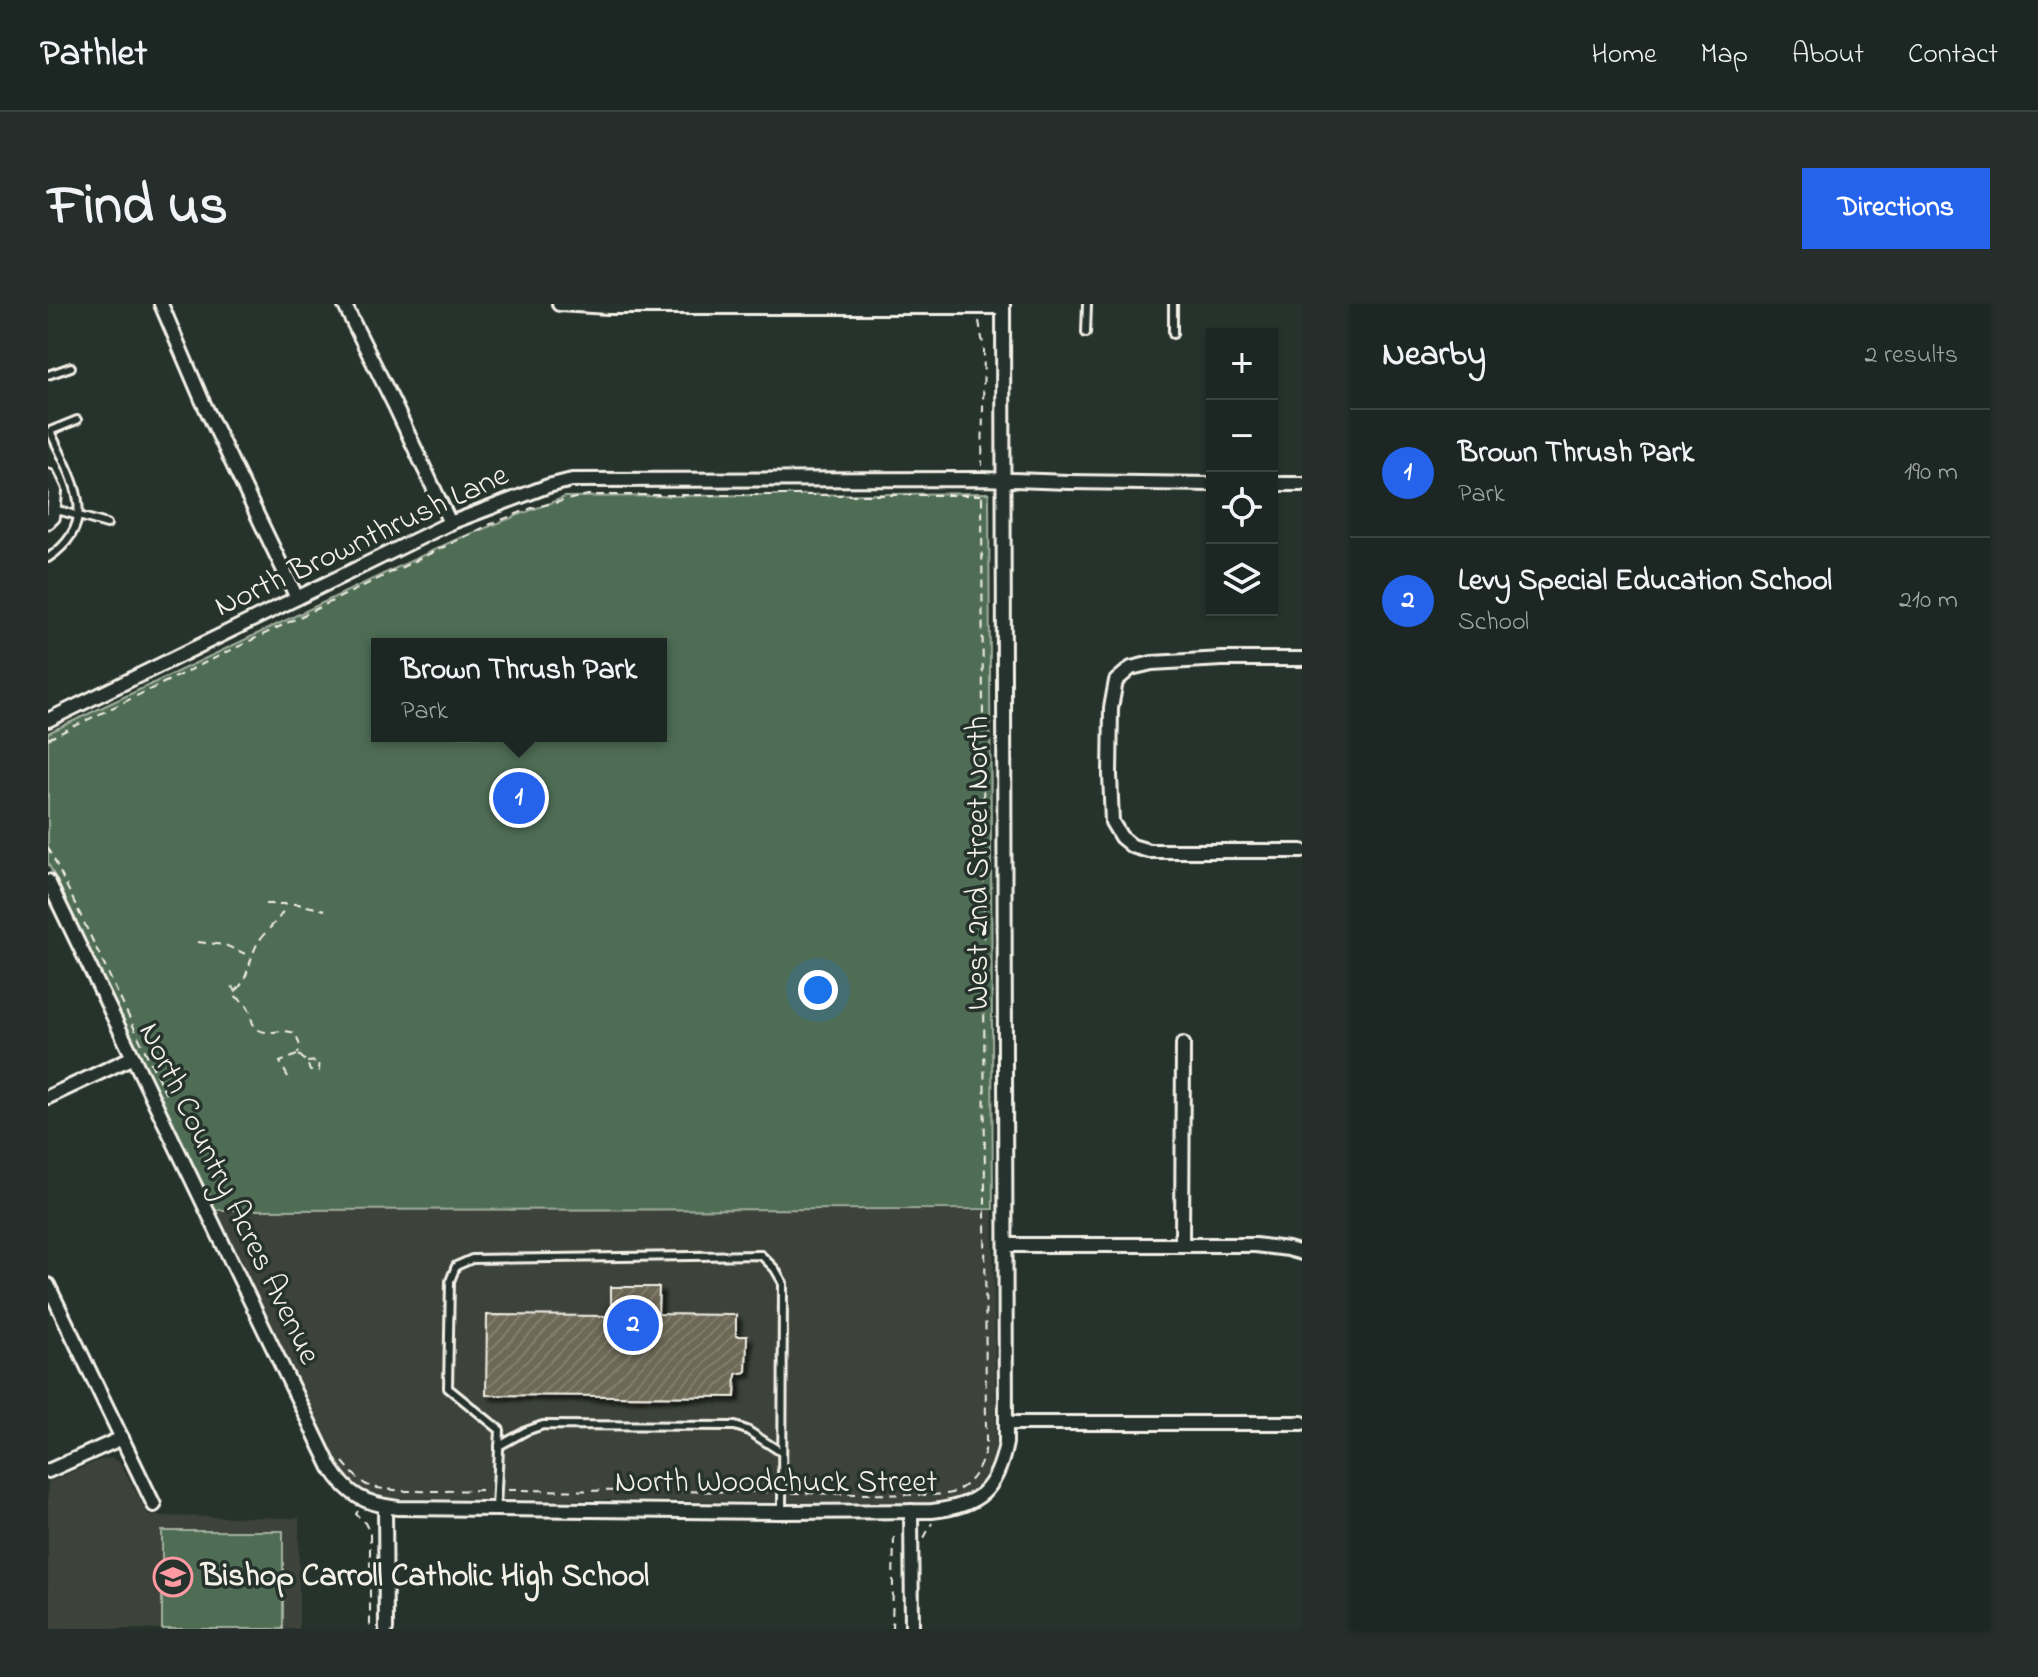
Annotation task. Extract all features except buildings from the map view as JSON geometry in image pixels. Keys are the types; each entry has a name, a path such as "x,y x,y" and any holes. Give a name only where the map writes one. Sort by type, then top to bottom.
{"street":[{"path":"161,304 202,400 297,598"},
{"path":"344,304 450,523"},
{"path":"559,304 608,307 1003,306"},
{"name":"West 2nd Street North","path":"1003,306 1006,1423"},
{"path":"48,476 55,491 53,517 48,522"},
{"name":"North Brownthrush Lane","path":"48,720 450,523 572,480 1003,479 1206,484"},
{"path":"1278,484 1302,484"},
{"path":"1302,659 1222,659 1152,663 1131,668 1116,681 1111,708 1110,775 1112,822 1121,837 1132,846 1149,851 1302,851"},
{"name":"North Country Acres Avenue","path":"48,881 331,1468 348,1491 385,1506"},
{"path":"1182,1245 1183,1044"},
{"path":"48,1097 133,1057"},
{"path":"1006,1245 1255,1245 1302,1253"},
{"path":"48,1286 154,1505"},
{"path":"1006,1423 1302,1423"},
{"name":"North Woodchuck Street","path":"385,1506 782,1512 954,1508 967,1504 993,1481 1002,1464 1006,1423"},
{"path":"48,1471 122,1438"},
{"path":"385,1506 386,1629"},
{"path":"911,1511 912,1629"}],"lane":[{"path":"1086,333 1087,304"},
{"path":"1173,304 1173,334"},
{"path":"48,375 71,367"},
{"path":"48,558 73,533 78,516 78,494 49,429 77,420"},
{"path":"54,509 107,524"},
{"path":"496,1508 500,1430 448,1388 450,1281 456,1266 472,1259 761,1255 783,1283 782,1512"},
{"path":"499,1446 543,1425 735,1426 747,1430 781,1452"}],"path":[{"path":"342,1461 354,1476 368,1485 388,1490 931,1495 951,1493 962,1486 976,1474 984,1460 984,350 979,307"},
{"path":"48,739 491,524 532,508 588,495 982,495"},
{"path":"48,847 169,1101"},
{"path":"286,903 281,917 260,940 245,977 233,994 248,1007 251,1021 258,1030 270,1033 287,1030 296,1034 300,1046 298,1054"},
{"path":"265,904 307,905 325,910"},
{"path":"198,942 225,945 252,957"},
{"path":"232,986 236,991"},
{"path":"298,1054 307,1062"},
{"path":"288,1077 280,1062 298,1054"},
{"path":"362,1499 356,1514 370,1533 370,1629"}],"shaded area":[{"path":"993,1209 996,1443 990,1467 976,1489 954,1499 928,1503 389,1498 367,1492 352,1482 337,1464 215,1210"},
{"name":"Bishop Carroll Catholic High School","path":"112,1458 120,1462 149,1516 299,1518 299,1629 48,1629 48,1482"}],"green space":[{"path":"989,493 993,1209 215,1210 48,863 48,733 455,540 565,497"},
{"path":"162,1531 283,1531 283,1629 162,1629"}],"place":[{"name":"Brown Thrush Park","path":"519,798"},
{"name":"Levy Special Education School","path":"633,1325"},
{"name":"Bishop Carroll Catholic High School","path":"173,1577"}]}
